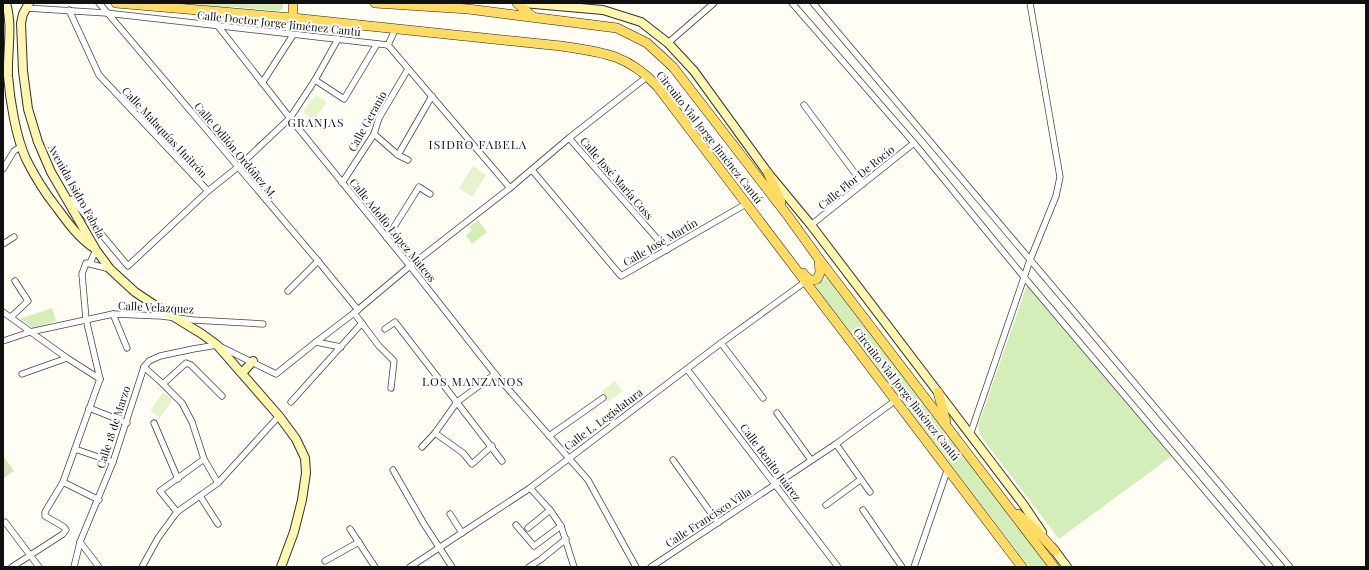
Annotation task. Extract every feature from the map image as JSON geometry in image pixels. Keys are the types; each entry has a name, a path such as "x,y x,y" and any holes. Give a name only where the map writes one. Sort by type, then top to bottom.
{"main road":[{"name":"Avenida Isidro Fabela","path":"6,3 8,21 8,75 11,106 25,158 39,183 56,207 82,240 96,250"},
{"name":"Circuito Vial Jorge Jiménez Cantú","path":"116,3 207,12 293,18 394,30 561,46 600,52 624,60 636,67 648,76 657,86 805,282 948,467 1022,567"},
{"path":"293,3 293,18"},
{"name":"Circuito Vial Jorge Jiménez Cantú","path":"375,3 468,9 617,28 647,43 673,67 1054,567"},
{"path":"517,3 533,17"},
{"path":"523,3 600,6 641,22 668,43 694,71 768,173 811,225 1023,504 1067,567"},
{"name":"Avenida Isidro Fabela","path":"27,5 21,21 23,71 28,109 38,142 51,172 96,250 110,269 135,292 217,345 279,416 296,439 305,458 306,473 302,500 294,532 281,567"},
{"path":"8,21 21,21"},
{"path":"768,173 788,216"},
{"path":"56,207 61,207 69,202"},
{"path":"766,230 773,234 809,280 817,279 819,276 819,259"},
{"path":"242,373 252,361"},
{"path":"938,392 948,428"},
{"path":"1003,502 1036,530 1055,551"}],"street":[{"name":"Calle Odilón Ordóñez M.","path":"99,3 318,261 379,346 394,361 391,388"},
{"path":"668,43 714,3"},
{"path":"792,3 914,143 1024,277 1270,567"},
{"path":"813,3 1290,567"},
{"path":"970,435 1030,260 1056,196 1060,177 1030,3"},
{"name":"Calle Doctor Jorge Jiménez Cantú","path":"27,5 388,45"},
{"name":"Calle Malaquías Huitrón","path":"69,10 99,75 208,191 238,167 290,118 315,80 338,39"},
{"name":"Calle Adolfo López Mateos","path":"207,12 495,374 588,480 636,567"},
{"path":"394,30 388,45 510,188"},
{"path":"262,83 293,35"},
{"path":"315,80 344,99 377,44"},
{"name":"Calle Geranio","path":"342,183 374,134 379,118 408,69"},
{"path":"218,483 204,459 192,422 182,403 144,367 149,361 160,356 217,345 276,374 356,312 410,266 510,188 569,138 648,76"},
{"path":"398,155 432,96"},
{"path":"804,105 863,184"},
{"path":"374,134 398,155 408,160"},
{"name":"Calle José María Coss","path":"569,138 667,250"},
{"name":"Calle Flor De Rocío","path":"811,225 914,143"},
{"path":"3,169 14,150 22,146"},
{"name":"Calle José Martín","path":"532,170 621,276 746,204"},
{"path":"387,238 419,187 430,194"},
{"path":"69,202 72,199 128,266 208,191"},
{"path":"3,244 14,237"},
{"path":"90,263 96,250"},
{"path":"288,291 318,261"},
{"path":"12,567 63,534 66,530 64,527 45,516 45,512 63,482 100,379 86,319 82,274 86,263 110,269"},
{"path":"11,317 28,301 15,281"},
{"name":"Calle L. Legislatura","path":"410,567 530,488 687,368 805,282"},
{"path":"3,312 67,358 100,379"},
{"path":"113,314 127,348"},
{"name":"Calle Velazquez","path":"3,341 30,332 113,314 263,324"},
{"path":"385,330 395,322 492,446 502,461"},
{"path":"291,402 362,323"},
{"path":"316,342 341,347"},
{"path":"721,343 763,398"},
{"path":"22,374 67,358"},
{"path":"163,384 186,363 191,365 222,396"},
{"name":"Calle 18 de Marzo","path":"74,567 80,542 114,462 144,367"},
{"name":"Calle Benito Juárez","path":"687,368 838,567"},
{"path":"422,447 435,433 457,402 495,374"},
{"path":"549,436 603,398"},
{"name":"Calle Francisco Villa","path":"651,567 836,444 896,400"},
{"path":"89,408 127,423"},
{"path":"777,413 811,460"},
{"path":"142,567 158,538 177,512 218,483 279,416"},
{"path":"154,423 178,479"},
{"path":"435,433 463,453 472,464 492,446"},
{"path":"836,444 860,480 870,492"},
{"path":"75,449 114,462"},
{"path":"177,512 160,491 204,459"},
{"path":"672,460 718,523"},
{"path":"914,567 948,467"},
{"path":"393,470 424,524 452,567"},
{"path":"826,505 860,480"},
{"path":"63,482 99,500"},
{"path":"530,488 550,510 561,526 574,567"},
{"path":"200,496 218,524"},
{"path":"528,528 550,510"},
{"path":"863,510 902,567"},
{"path":"450,514 462,533"},
{"path":"4,523 39,567"},
{"path":"516,525 534,546 561,526"},
{"path":"350,529 375,567"},
{"path":"529,567 566,540"},
{"path":"80,542 99,567"},
{"path":"325,561 359,542"}],"green space":[{"path":"175,3 282,3 283,9 279,11 234,7 222,8"},
{"path":"316,95 327,102 314,120 303,112"},
{"path":"473,166 486,175 472,197 459,188"},
{"path":"478,220 487,232 472,244 466,235 472,230 470,226"},
{"path":"828,276 1049,567 1029,567 815,286"},
{"path":"1027,285 1172,456 1059,539 980,435 978,426"},
{"path":"52,308 56,321 33,328 20,319"},
{"path":"615,381 623,391 608,402 601,392"},
{"path":"163,392 173,399 160,418 150,411"},
{"path":"3,456 14,471 3,479"}],"district":[{"name":"GRANJAS","path":"316,122"},
{"name":"ISIDRO FABELA","path":"478,144"},
{"name":"LOS MANZANOS","path":"473,381"}]}
